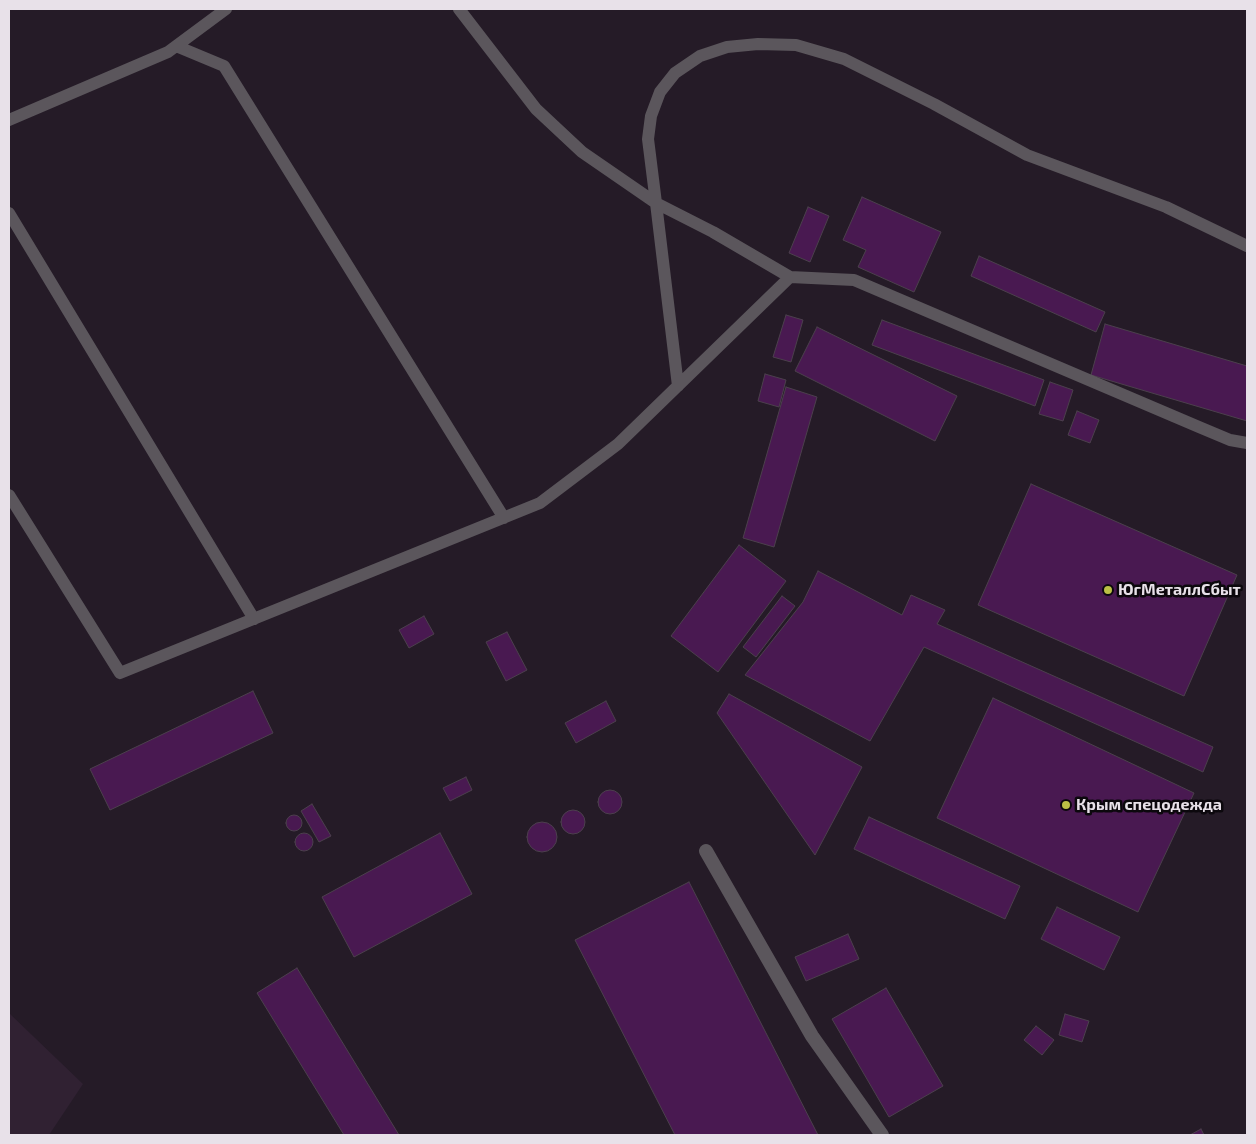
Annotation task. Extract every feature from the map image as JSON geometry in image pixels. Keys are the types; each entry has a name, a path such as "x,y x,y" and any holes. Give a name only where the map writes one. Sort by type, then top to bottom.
{"street":[{"path":"706,851 812,1036 882,1135"}],"lane":[{"path":"9,120 168,52 226,9"},
{"path":"459,9 536,109 582,152 656,203 713,232 790,277 854,280 1230,440 1247,443"},
{"path":"678,386 648,139 651,116 660,92 675,73 700,56 727,47 758,44 796,45 844,59 877,74 1027,155 1166,207 1247,246"},
{"path":"176,46 224,66 504,518"},
{"path":"9,213 254,619"},
{"path":"9,495 120,673 540,503 618,444 790,277"}],"shaded area":[{"path":"9,1013 83,1084 49,1135 9,1135"}],"building":[{"path":"862,197 941,232 914,292 858,267 866,250 843,240"},
{"path":"808,207 829,216 810,262 789,253"},
{"path":"979,256 1105,312 1096,332 971,276"},
{"path":"786,315 803,320 791,362 773,357"},
{"path":"882,320 1044,380 1035,406 872,345"},
{"path":"1105,324 1247,366 1247,421 1091,375"},
{"path":"817,327 957,396 935,441 795,371"},
{"path":"765,374 786,380 779,407 758,401"},
{"path":"1050,382 1073,390 1063,421 1039,414"},
{"path":"786,387 817,397 774,547 743,538"},
{"path":"1077,411 1099,420 1090,443 1068,435"},
{"name":"ЮгМеталлСбыт","path":"1031,484 1237,575 1184,696 978,605"},
{"path":"739,545 786,581 718,672 671,636"},
{"path":"818,571 902,615 911,595 945,610 937,624 1213,747 1203,772 924,647 870,741 745,675 803,602"},
{"path":"782,596 795,606 756,657 743,647"},
{"path":"424,616 434,634 409,648 399,630"},
{"path":"507,632 527,670 506,681 486,642"},
{"path":"253,691 273,733 110,810 90,769"},
{"path":"729,694 862,767 815,855 717,713"},
{"name":"Крым спецодежда","path":"993,698 1194,793 1138,912 937,818"},
{"path":"606,701 616,721 576,743 565,723"},
{"path":"466,777 472,790 450,801 443,788"},
{"path":"610,790 618,794 622,802 618,810 610,814 602,810 598,802 602,794"},
{"path":"312,804 331,836 319,842 301,811"},
{"path":"573,810 581,814 585,822 581,830 573,834 565,830 561,822 565,814"},
{"path":"291,815 297,815 302,820 300,829 291,831 286,826 286,820"},
{"path":"869,817 1020,886 1005,919 854,849"},
{"path":"542,822 553,826 557,837 553,848 542,852 531,848 527,837 531,826"},
{"path":"304,833 310,836 313,842 310,848 304,851 298,848 295,842 298,836"},
{"path":"440,833 472,894 354,957 322,897"},
{"path":"689,882 818,1135 675,1135 575,940"},
{"path":"1057,907 1120,937 1104,970 1041,939"},
{"path":"848,934 859,959 806,981 795,957"},
{"path":"297,968 399,1135 344,1135 257,993"},
{"path":"886,988 943,1086 889,1117 832,1019"},
{"path":"1065,1014 1089,1021 1082,1042 1059,1035"},
{"path":"1036,1026 1054,1040 1042,1055 1024,1040"},
{"path":"1201,1129 1204,1135 1190,1135"}],"place":[{"name":"ЮгМеталлСбыт","path":"1108,590"},
{"name":"Крым спецодежда","path":"1066,805"}]}
